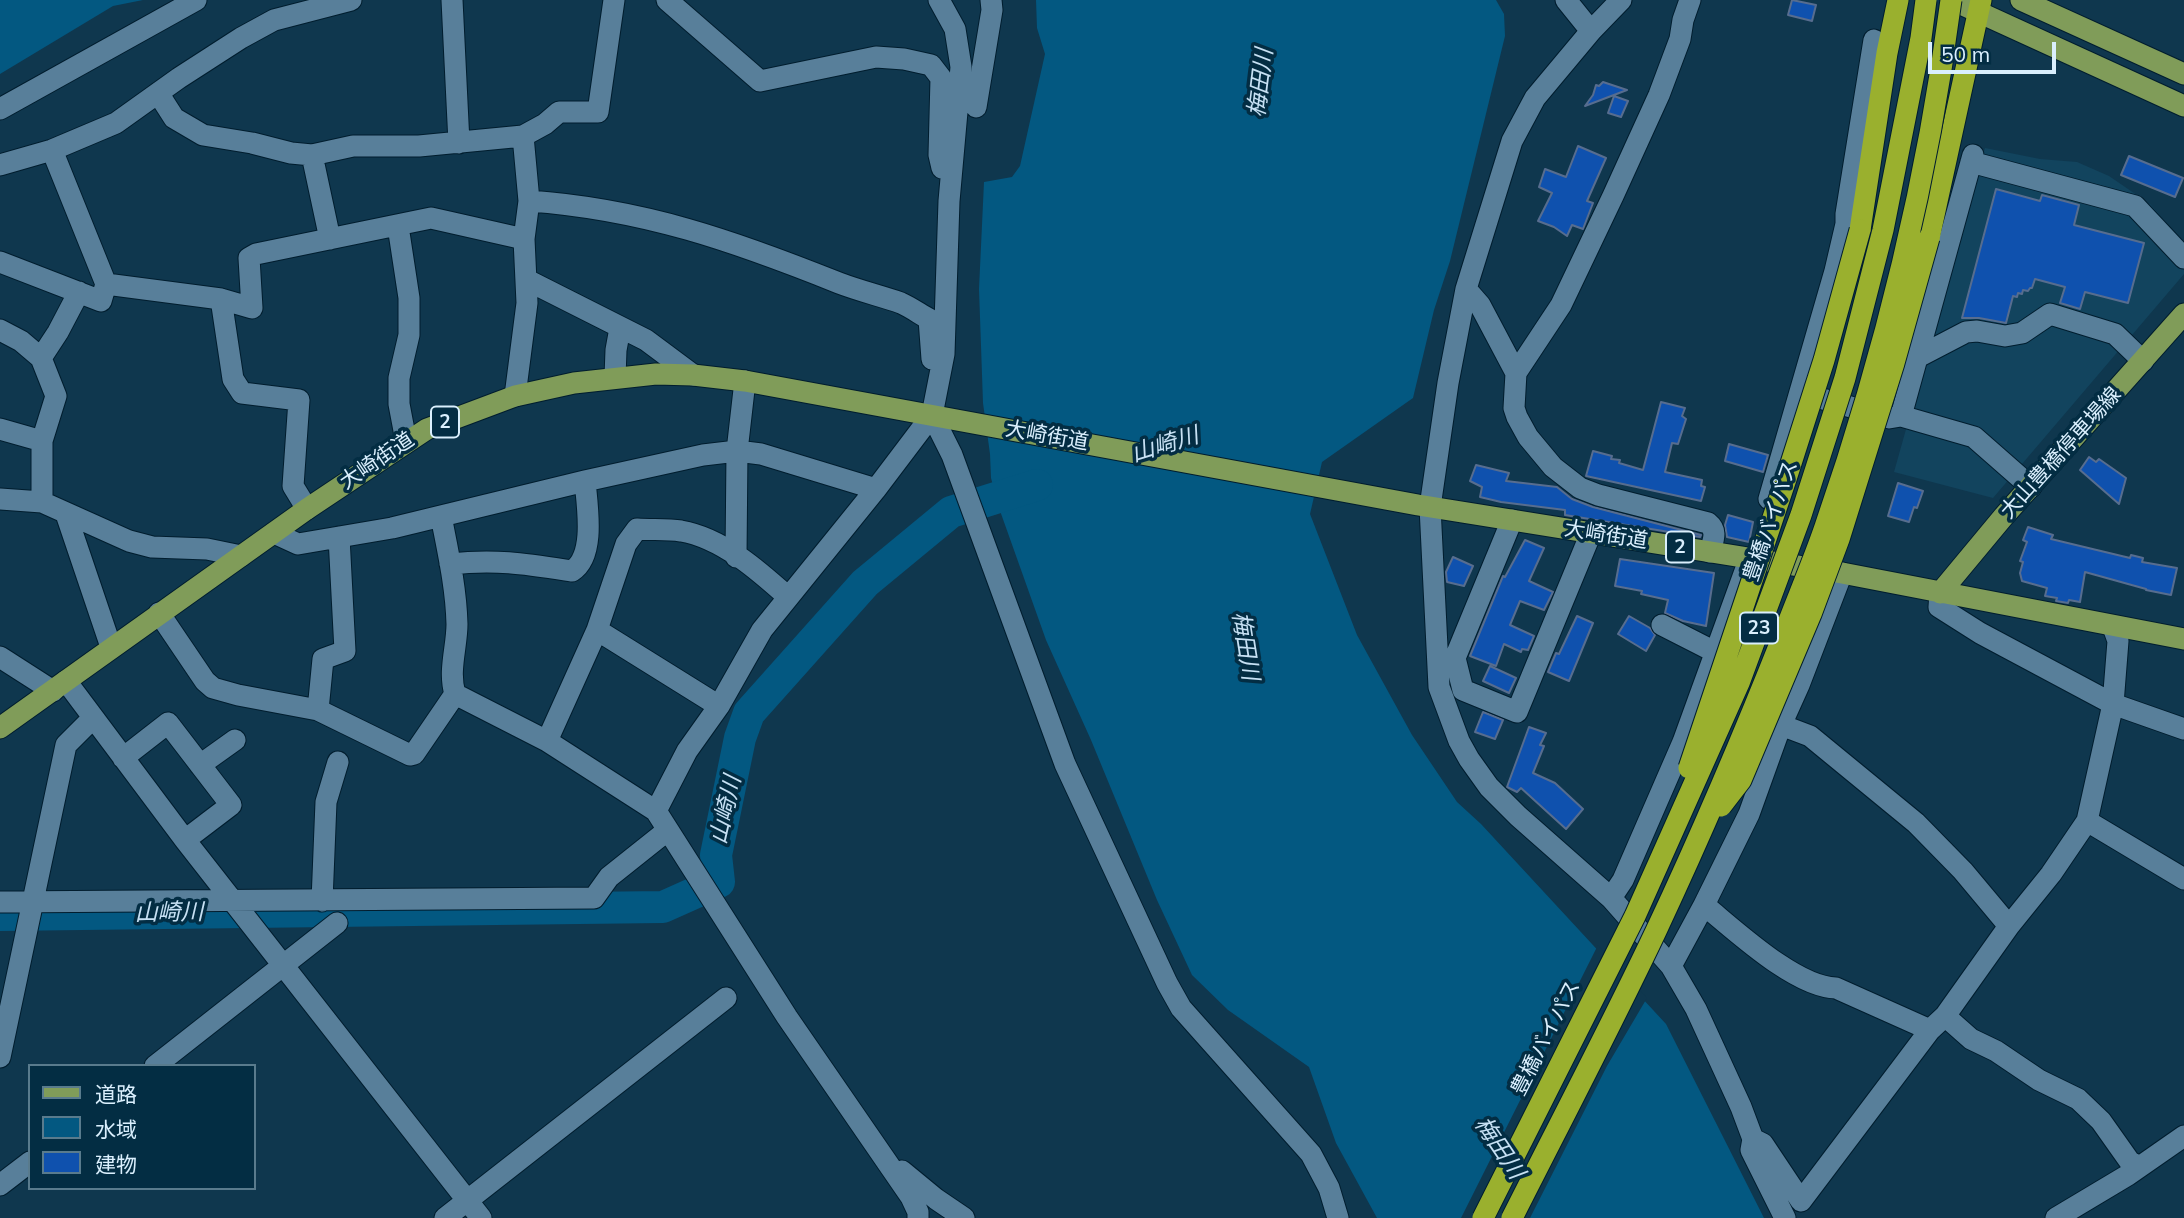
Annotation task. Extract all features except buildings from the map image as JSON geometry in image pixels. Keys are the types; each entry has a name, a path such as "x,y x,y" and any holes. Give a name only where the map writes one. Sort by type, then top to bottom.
{"highway":[{"name":"23","path":"1670,838 1696,746 1824,360 1860,230 1887,53 1898,0"},
{"name":"豊橋バイパス","path":"1483,1218 1635,916 1740,682 1801,515 1845,378 1884,230 1926,0"},
{"name":"23","path":"1512,1218 1655,932 1702,830 1762,690 1825,528 1870,383 1908,235 1952,0"},
{"name":"23","path":"1702,830 1741,780 1811,614 1839,538 1894,363 1929,238 1980,6"}],"main road":[{"path":"1952,0 1980,6 2184,106"},
{"path":"2021,0 2184,74"},
{"name":"大山豊橋停車場線","path":"1941,593 2031,486 2184,314"},
{"name":"大崎街道","path":"0,728 307,509 427,429 515,396 573,383 656,374 745,381 934,410 974,422 1424,506 1842,573 2184,639"}],"street":[{"path":"0,109 196,0"},
{"path":"0,165 52,150 116,123 240,38 274,20 351,0"},
{"path":"452,0 459,143"},
{"path":"158,93 174,118 202,135 291,153 312,155 353,146 459,143 523,136 545,124 559,112 598,112 614,0"},
{"path":"667,0 760,81 876,57 931,65 941,78 939,155 949,201"},
{"path":"656,811 687,751 719,706 762,630 876,489 934,410 944,354 949,201 961,67 955,29 939,0"},
{"path":"976,107 992,10 991,0"},
{"path":"1566,0 1591,31"},
{"path":"1621,0 1591,31 1535,98 1512,141 1466,289 1424,506 1439,687 1459,741 1489,787 1611,898 1671,966 1696,1009 1741,1107 1753,1139 1751,1150 1785,1218"},
{"path":"1690,0 1681,39 1613,196 1561,305 1516,373 1514,408 1528,438 1553,467 1580,488 1708,523 1714,528 1715,535 1710,552"},
{"path":"1611,898 1623,880 1683,742 1749,558 1802,393 1846,224 1874,40"},
{"path":"515,396 527,303 524,239 529,201 523,136"},
{"path":"0,262 101,301 106,284 52,150"},
{"path":"312,155 330,239"},
{"path":"1901,416 1972,158 2135,206 2184,258"},
{"path":"529,201 577,205 701,231 902,304 929,319 934,410 1065,764 1167,983 1181,1007 1311,1154 1329,1188 1338,1218"},
{"path":"106,284 221,299 252,308 248,268 250,258 256,254 431,218 524,239"},
{"path":"398,226 409,298 409,335 399,378 399,404 406,441"},
{"path":"527,280 646,340 693,375"},
{"path":"1466,289 1480,305 1516,373"},
{"path":"41,358 79,292"},
{"path":"221,299 233,379 242,393 299,400 293,486 307,509"},
{"path":"1917,357 1965,332 1977,331 2005,336 2017,334 2050,314 2115,334 2143,361"},
{"path":"615,377 620,328"},
{"path":"0,330 22,341 41,358 56,396 42,441 42,502"},
{"path":"736,557 737,451 745,381"},
{"path":"1802,393 1889,418 1901,416 1974,437 2031,486"},
{"path":"0,429 42,441"},
{"path":"274,533 298,544 339,537 703,455 737,451 761,454 876,489"},
{"path":"450,564 486,560 512,561 572,571 577,568 590,535 585,481"},
{"path":"0,499 42,502 129,541 152,547 207,549 241,556"},
{"path":"66,514 111,647"},
{"path":"441,516 456,593 457,629 451,681 455,694 547,741 656,811 795,1029 911,1197 918,1218"},
{"path":"1513,520 1455,658 1463,690 1517,712 1591,533"},
{"path":"547,741 597,630 626,544 637,530 682,531 712,541 767,578 788,597"},
{"path":"590,535 626,544"},
{"path":"318,710 323,659 345,650 339,537"},
{"path":"1671,966 1749,814 1781,725 1842,573"},
{"path":"1941,593 1939,607 1979,634 2113,704 2184,729"},
{"path":"159,613 205,681 213,688 318,710 410,755 414,754 455,694"},
{"path":"1662,625 1715,652"},
{"path":"1753,1139 1763,1144 1801,1201 1938,1023 2008,926 2051,874 2087,821 2113,704 2118,641 2113,627"},
{"path":"597,630 719,706"},
{"path":"0,657 60,686 93,718 185,841 481,1218"},
{"path":"0,1057 66,745 93,718"},
{"path":"123,758 168,723 231,805 185,841"},
{"path":"1781,725 1810,736 1916,823 1963,872 2008,926"},
{"path":"200,765 235,740"},
{"path":"322,901 326,802 338,762"},
{"path":"2087,821 2184,879"},
{"path":"0,902 31,909 239,909 322,901 594,898 609,877 667,830"},
{"path":"1704,905 1788,971 1825,987 1836,988 1886,1012 1938,1023 1996,1051 2039,1080 2078,1099 2101,1121 2130,1163 2139,1166"},
{"path":"158,1064 337,923"},
{"path":"444,1218 726,998"},
{"path":"2056,1218 2184,1136"},
{"path":"881,1154 964,1218"},
{"path":"0,1185 28,1164"}],"shaded area":[{"path":"1985,148 2040,159 2077,162 2109,176 2150,204 2184,243 2184,274 1993,498 1894,472"}],"water":[{"path":"0,0 143,0 113,6 0,74"},
{"name":"梅田川","path":"1036,0 1496,0 1504,14 1505,36 1450,261 1434,310 1413,398 1322,462 1310,514 1357,635 1412,735 1457,802 1481,824 1666,1024 1764,1218 1377,1218 1336,1143 1309,1067 1228,1010 1192,975 1157,900 1091,740 1046,640 991,478 983,403 979,289 984,182 1012,177 1020,166 1045,54 1037,28"}],"pier":[{"path":"1598,945 1647,998 1607,1066 1530,1218 1461,1218"}],"waterway":[{"name":"山崎川","path":"0,915 663,907 719,882 716,855 740,738 749,713 865,583 951,512 1037,485"}]}
